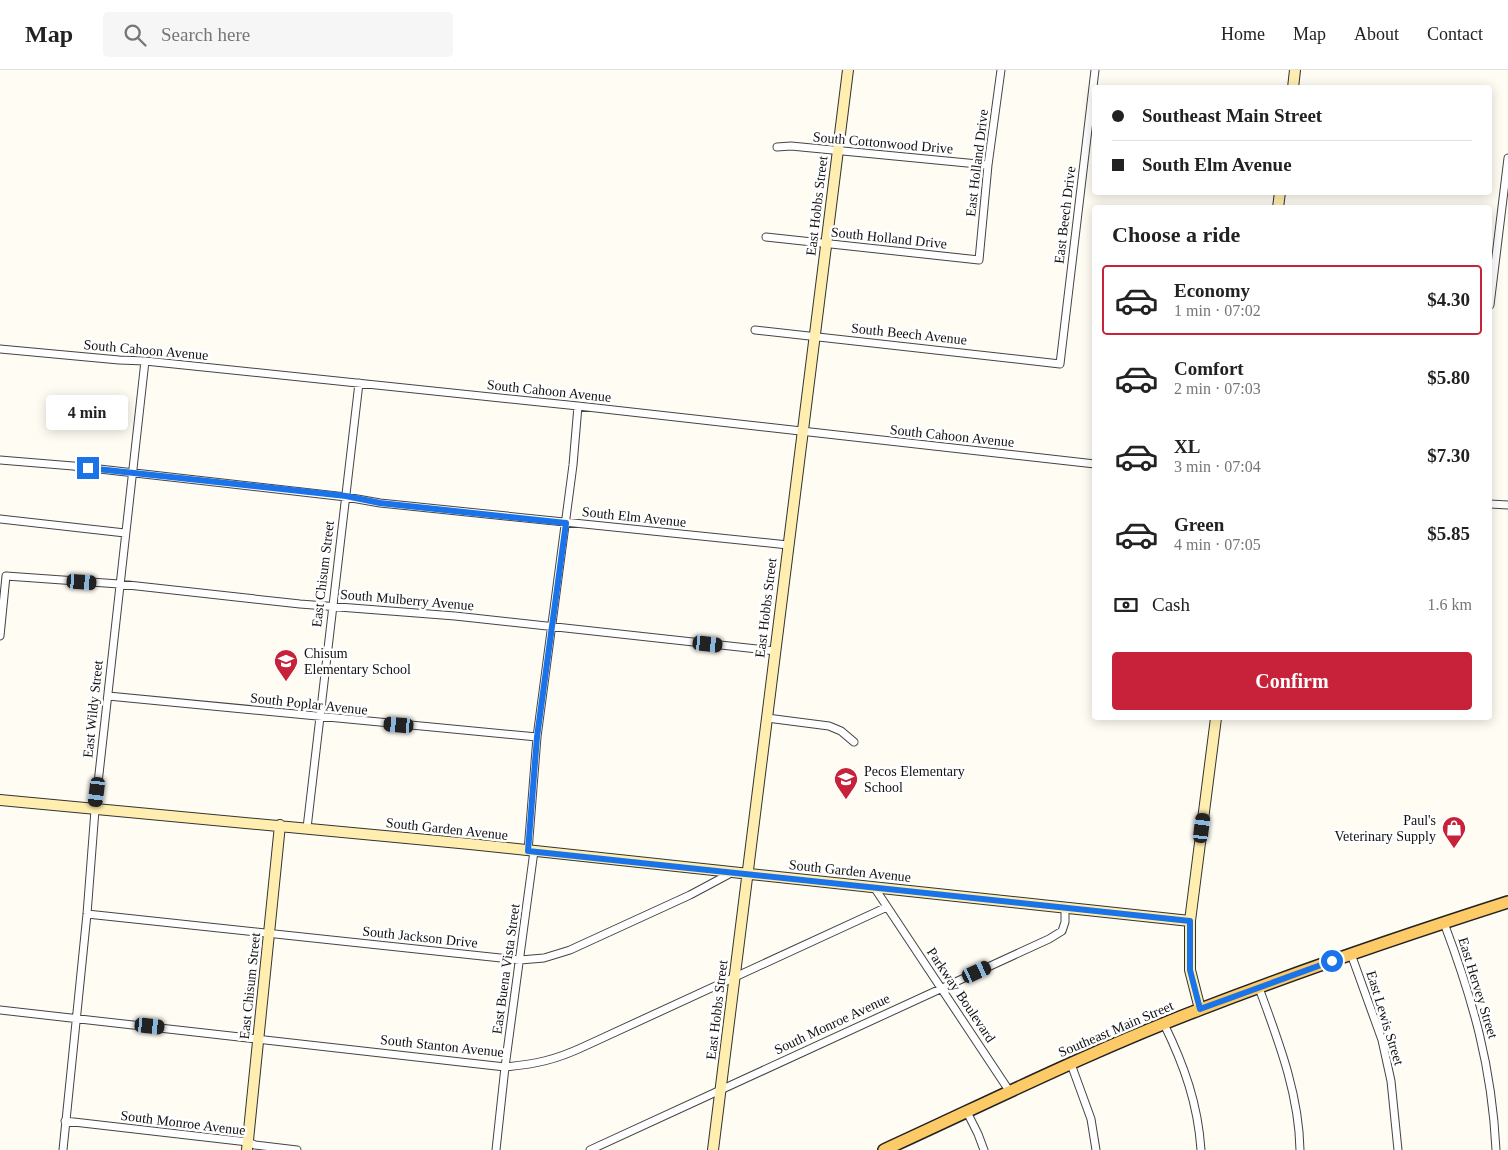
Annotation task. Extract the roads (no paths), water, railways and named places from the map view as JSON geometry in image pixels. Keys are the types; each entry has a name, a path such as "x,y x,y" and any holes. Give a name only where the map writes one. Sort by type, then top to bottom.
{"main road":[{"name":"Southeast Main Street","path":"884,1150 1070,1064 1200,1009 1351,954 1508,902"}],"street":[{"name":"East Hobbs Street","path":"713,1150 848,70"},
{"name":"East Holland Drive","path":"979,260 988,165 1001,70"},
{"name":"East Beech Drive","path":"1093,85 1095,70"},
{"path":"1293,85 1295,70"},
{"name":"East Beech Drive","path":"1060,364 1092,95"},
{"name":"South Cottonwood Drive","path":"776,147 791,146 988,165"},
{"path":"1492,289 1508,158"},
{"name":"South Holland Drive","path":"766,238 979,260"},
{"name":"South Beech Avenue","path":"755,330 1060,364"},
{"name":"South Cahoon Avenue","path":"0,349 145,361 359,383 1092,464"},
{"name":"East Wildy Street","path":"63,1150 87,914 95,810 145,361"},
{"name":"East Chisum Street","path":"307,828 359,383"},
{"name":"East Buena Vista Street","path":"496,1150 505,1066 520,960 531,851 537,737 566,523 578,406"},
{"name":"South Elm Avenue","path":"0,460 346,496 380,503 788,545"},
{"path":"1492,504 1508,505"},
{"path":"0,519 125,533"},
{"name":"South Mulberry Avenue","path":"0,636 6,576 119,584 334,607 552,626 775,651"},
{"name":"South Poplar Avenue","path":"108,696 537,737"},
{"path":"766,718 829,726 842,731 854,742"},
{"path":"1200,1009 1190,970 1190,921 1216,720"},
{"name":"South Garden Avenue","path":"0,800 95,810 280,825 1190,921"},
{"name":"East Chisum Street","path":"247,1146 280,825"},
{"name":"South Jackson Drive","path":"87,914 520,960 544,958 570,950 690,895 733,872"},
{"name":"Parkway Boulevard","path":"874,887 884,908 941,988 1010,1092"},
{"name":"South Monroe Avenue","path":"590,1150 1062,931 1065,922 1065,907"},
{"name":"South Stanton Avenue","path":"0,1010 505,1066 530,1065 556,1059 884,908"},
{"name":"East Hervey Street","path":"1444,923 1464,974 1481,1037 1492,1100 1496,1150"},
{"name":"East Lewis Street","path":"1351,954 1382,1040 1391,1082 1398,1150"},
{"path":"1259,988 1289,1073 1300,1150"},
{"path":"1164,1024 1188,1079 1197,1114 1201,1150"},
{"path":"1070,1064 1091,1119 1096,1150"},
{"path":"967,1112 984,1150"},
{"name":"South Monroe Avenue","path":"65,1121 247,1146 255,1145 297,1150"}],"place":[{"name":"Chisum Elementary School","path":"286,682"},
{"name":"Pecos Elementary School","path":"846,800"},
{"name":"Paul's Veterinary Supply","path":"1454,849"}]}
